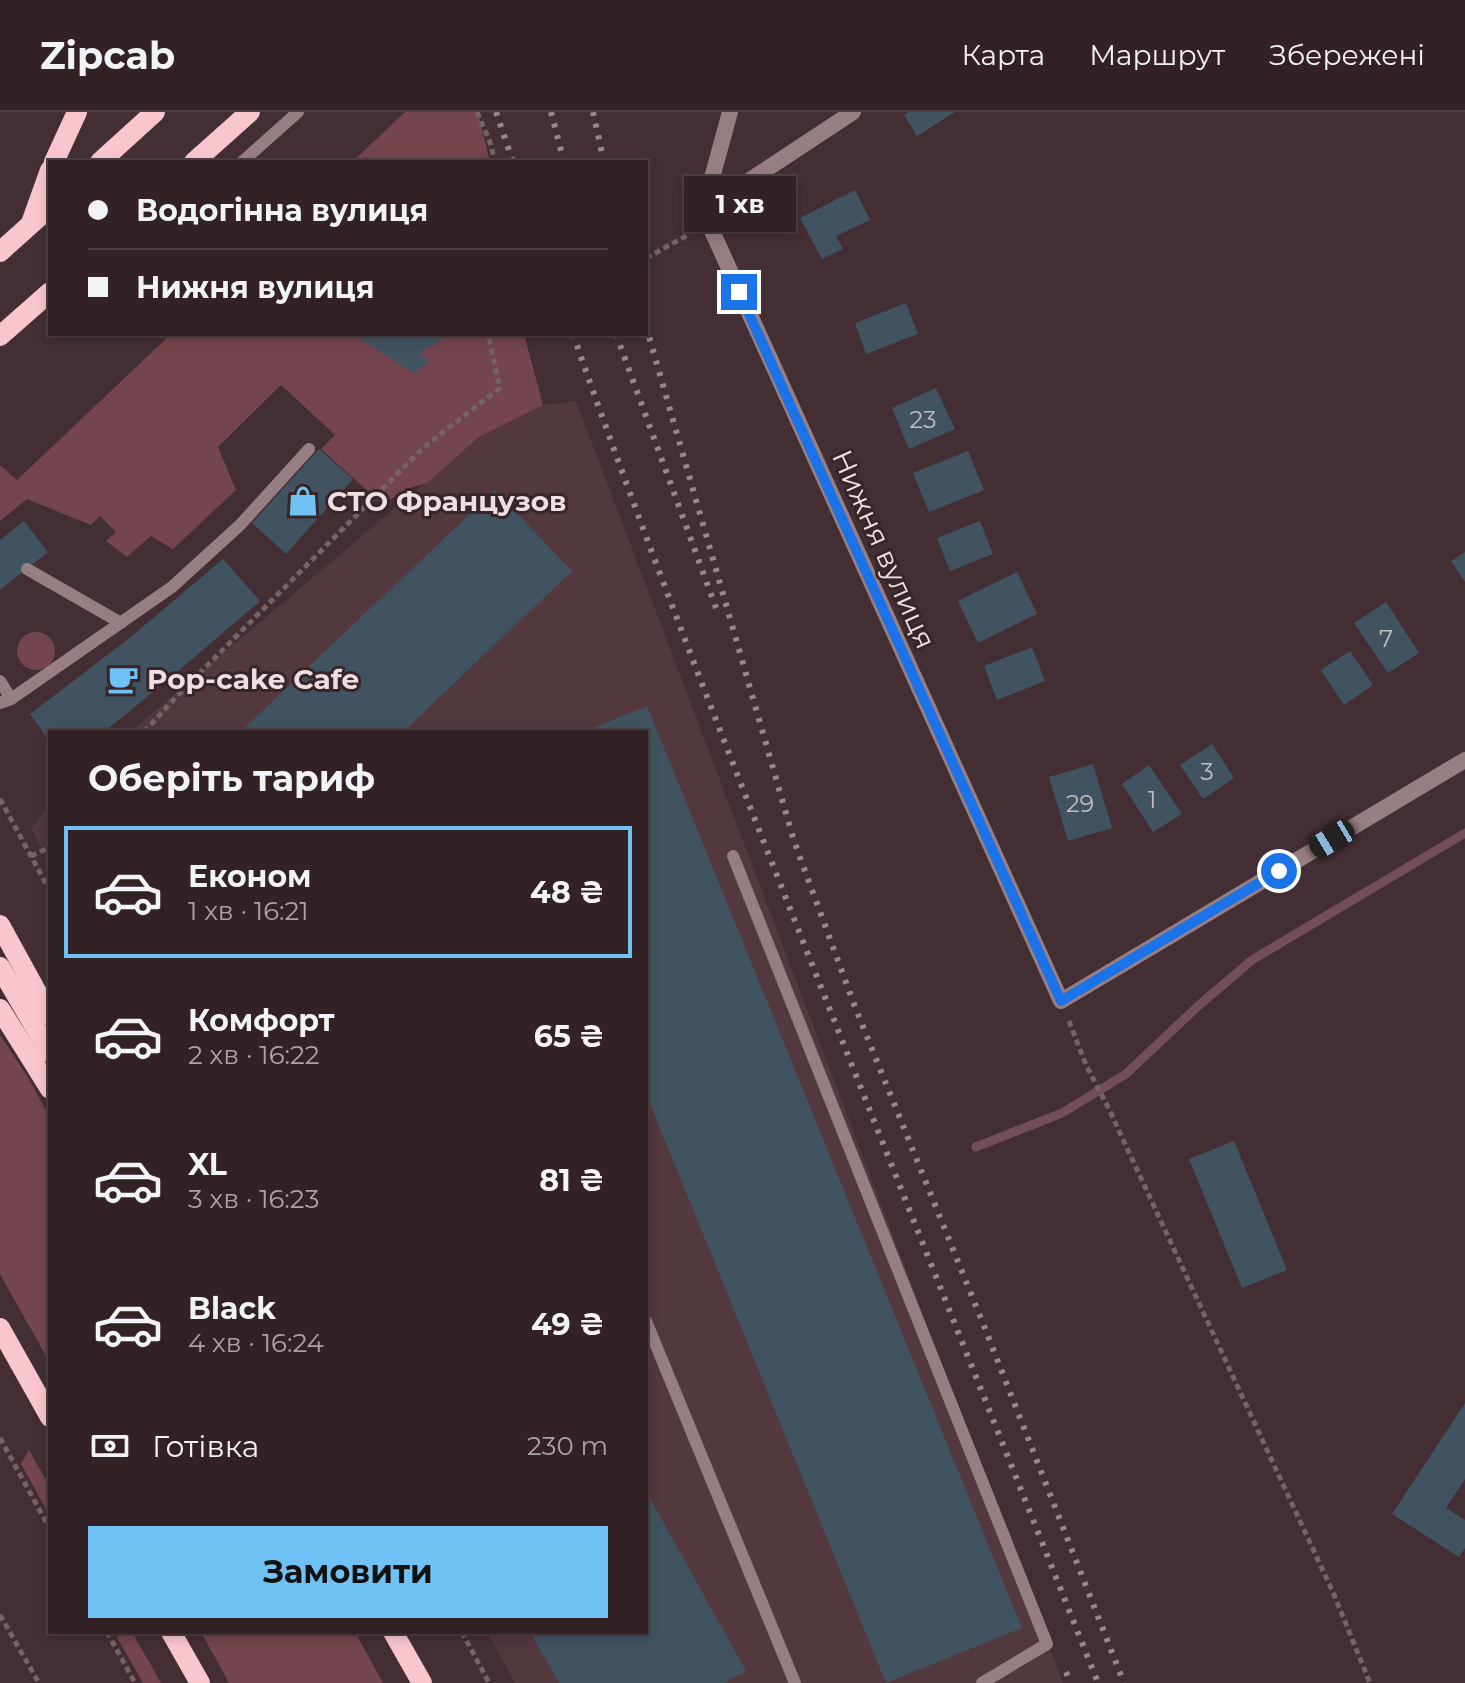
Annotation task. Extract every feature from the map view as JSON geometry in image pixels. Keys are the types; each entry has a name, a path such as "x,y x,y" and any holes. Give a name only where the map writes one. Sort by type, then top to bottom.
{"main road":[{"path":"55,160 77,112"},
{"path":"102,160 155,112"},
{"path":"196,160 250,112"},
{"path":"30,225 48,176"},
{"path":"0,252 48,209"},
{"path":"0,336 48,294"},
{"path":"0,925 48,1012"},
{"path":"0,967 48,1050"},
{"path":"0,1009 48,1086"},
{"path":"0,1328 48,1413"},
{"path":"172,1634 200,1683"},
{"path":"394,1634 422,1683"}],"street":[{"path":"706,217 730,112"},
{"path":"706,217 853,112"},
{"name":"Нижня вулиця","path":"706,217 1061,1001"},
{"path":"1061,1001 1465,760"}],"lane":[{"path":"244,160 298,112"},
{"path":"0,681 5,701 172,587 240,525 309,449"},
{"path":"27,569 121,623"},
{"path":"733,856 1047,1644 982,1683"},
{"path":"648,1326 795,1683"}],"path":[{"path":"477,112 494,160"},
{"path":"648,257 706,217"},
{"path":"146,730 424,447 500,388 488,336"},
{"path":"0,799 48,887"},
{"path":"31,856 48,848"},
{"path":"1061,1001 1086,1065 1332,1590 1370,1683"},
{"path":"0,1438 48,1525"},
{"path":"0,1615 39,1683"},
{"path":"108,1634 135,1683"},
{"path":"463,1634 489,1683"}],"shaded area":[{"path":"405,112 478,112 490,160 354,160"},
{"path":"169,336 525,336 543,405 479,437 427,483 406,489 383,505 321,449 335,435 281,385 218,447 236,490 173,549 151,536 127,557 106,541 116,532 100,516 91,525 27,499 0,521 0,465 17,480"},
{"path":"576,401 1063,1683 515,1683 488,1634 648,1634 648,730 132,730 479,437 543,405"},
{"path":"36,632 49,638 55,651 49,664 36,670 23,664 17,651 23,638"},
{"path":"48,806 48,859 31,829"},
{"path":"0,1035 48,1114 48,1359 0,1274"},
{"path":"29,1450 48,1483 48,1512 21,1464"},
{"path":"115,1634 133,1634 161,1683 143,1683"},
{"path":"202,1634 356,1634 383,1683 229,1683"}],"building":[{"path":"909,112 955,112 917,136 904,115"},
{"path":"855,190 870,220 836,236 843,249 822,259 800,218"},
{"path":"906,303 918,334 866,354 855,323"},
{"path":"356,336 448,336 420,353 429,362 414,373"},
{"path":"936,388 955,429 909,449 892,408"},
{"name":"СТО Французов","path":"319,449 353,479 286,554 252,523"},
{"path":"968,451 984,490 929,512 913,473"},
{"path":"495,490 572,571 405,730 242,730"},
{"path":"24,521 48,552 0,590 0,540"},
{"path":"980,521 993,554 950,571 937,538"},
{"path":"1465,552 1465,582 1451,561"},
{"path":"223,559 260,601 106,730 48,730 48,739 30,714 127,640"},
{"path":"1017,572 1037,614 978,643 958,601"},
{"path":"1386,602 1419,653 1388,673 1354,623"},
{"path":"1032,647 1045,681 997,700 984,666"},
{"path":"1350,651 1373,685 1344,705 1321,670"},
{"path":"647,706 1022,1628 886,1683 648,1099 648,730 588,730"},
{"path":"1212,744 1234,778 1203,799 1180,765"},
{"path":"1093,764 1112,828 1068,841 1049,777"},
{"path":"1149,765 1182,814 1153,832 1122,784"},
{"path":"1234,1141 1287,1270 1242,1288 1189,1159"},
{"path":"1465,1403 1465,1479 1446,1508 1465,1520 1465,1548 1459,1557 1392,1514"},
{"path":"648,1495 746,1671 724,1683 559,1683 531,1634 648,1634"}],"waterway":[{"path":"976,1147 1062,1113 1126,1074 1252,960 1465,833"}],"railway":[{"path":"496,112 512,160"},
{"path":"551,112 563,160"},
{"path":"593,112 604,160"},
{"path":"648,333 794,841 855,1007 1124,1683"},
{"path":"574,336 733,764 1098,1683"},
{"path":"617,336 716,608"},
{"path":"1066,1672 1071,1683"}],"place":[{"name":"СТО Французов","path":"303,501"},
{"name":"Pop-cake Cafe","path":"123,679"}],"route":[{"path":"739,292 1061,1001 1279,871"}]}
